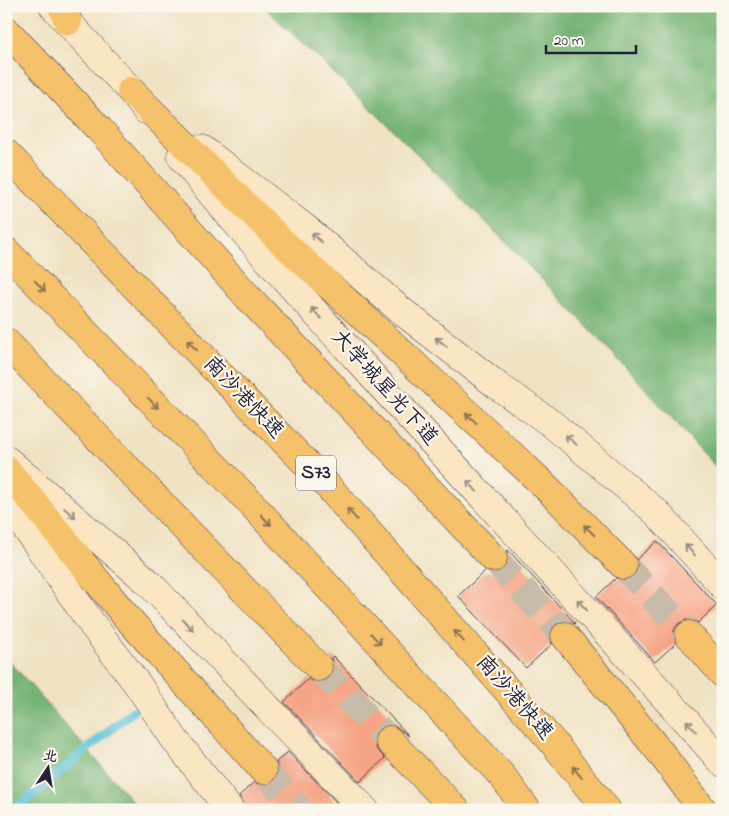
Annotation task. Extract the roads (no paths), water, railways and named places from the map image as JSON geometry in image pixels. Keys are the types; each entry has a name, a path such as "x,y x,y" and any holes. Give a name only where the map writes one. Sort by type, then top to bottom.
{"highway":[{"path":"6,30 98,129 248,297 493,558"},
{"path":"131,91 277,237 543,484 623,565"},
{"name":"南沙港快速","path":"6,153 326,484 544,733 608,810"},
{"path":"6,251 247,499 503,777 527,810"},
{"path":"6,342 318,668"},
{"path":"6,469 124,614 263,770"},
{"path":"689,635 723,674"},
{"path":"565,636 660,752 704,810"},
{"path":"389,740 456,810"}],"main road":[{"name":"大学城星光下道","path":"61,11 131,91 188,165 286,280 646,675 723,763"},
{"path":"131,91 218,162 308,231 398,309 498,386 552,424 657,513 723,586"},
{"path":"6,459 148,582 365,810"},
{"path":"6,489 23,524 94,627 175,740 230,810"}],"waterway":[{"path":"14,810 133,711"}],"tunnel":[{"path":"493,558 565,636"},
{"path":"623,565 689,635"},
{"path":"318,667 389,740"},
{"path":"263,770 299,810"}]}
